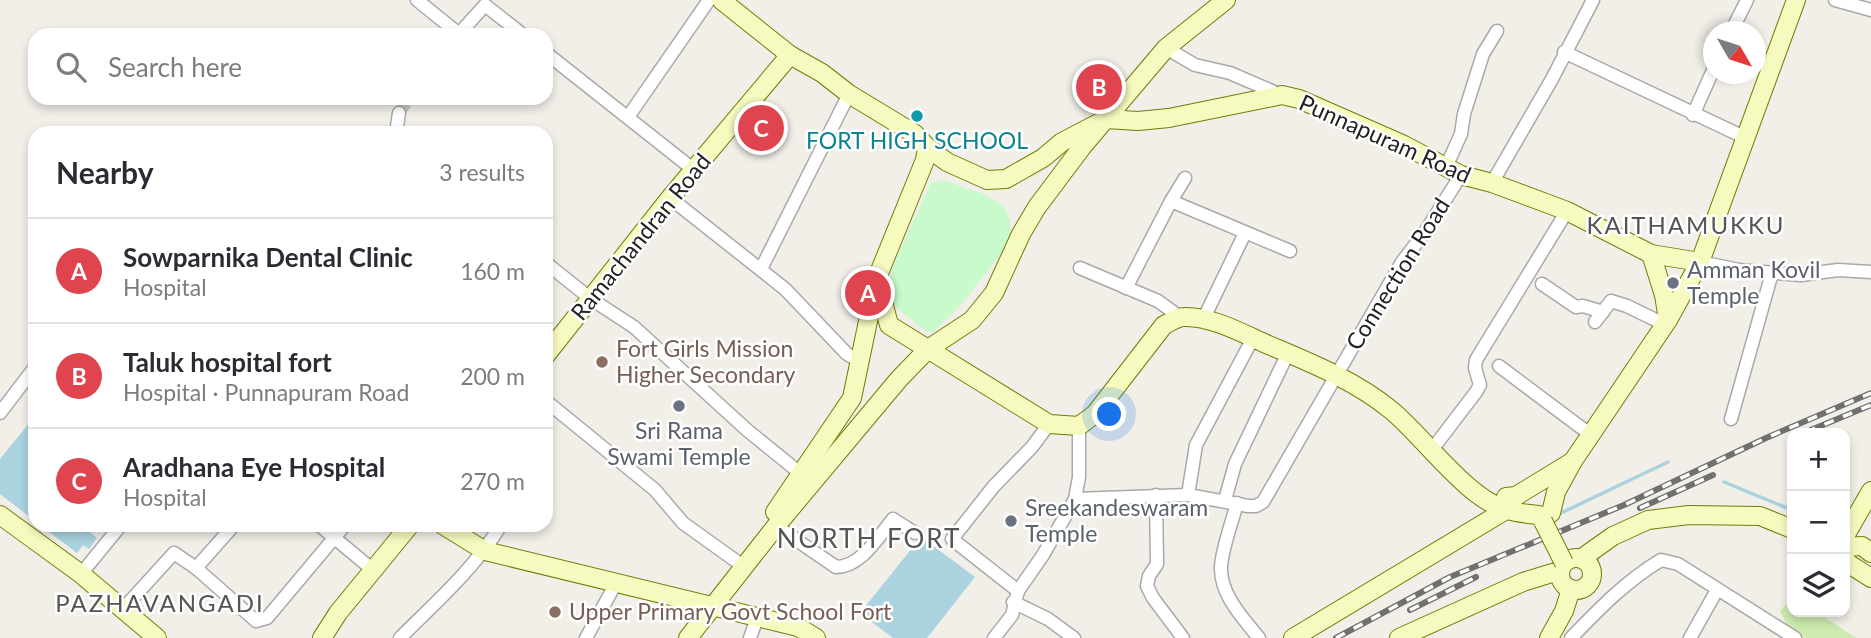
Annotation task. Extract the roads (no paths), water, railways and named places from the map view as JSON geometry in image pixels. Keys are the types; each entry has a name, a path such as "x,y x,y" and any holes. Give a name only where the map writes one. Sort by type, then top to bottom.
{"main road":[{"path":"721,0 790,55 915,134 926,147 947,162 988,180 1006,179 1043,158 1062,142 1106,119"},
{"path":"675,638 776,526 899,379 928,349 972,320 994,293 1021,234 1069,163 1166,48 1226,0"},
{"path":"1545,515 1573,461 1666,322 1700,262 1796,0"},
{"name":"Ramachandran Road","path":"553,346 670,198 790,55"},
{"name":"Punnapuram Road","path":"1106,119 1138,121 1169,118 1282,95 1299,99 1404,145 1453,171 1567,211 1651,254 1700,262"},
{"path":"688,638 736,561 781,505 852,398 877,278 925,160 926,147"},
{"path":"1651,254 1664,295 1666,322"},
{"path":"877,278 889,325 1049,424 1079,426 1095,414 1164,325 1180,317 1203,320 1253,338 1336,374 1393,412 1431,451 1485,499 1511,503 1545,515"},
{"path":"1293,638 1511,503 1573,461"},
{"path":"1548,478 1542,491 1545,515 1590,584 1576,589 1549,638"},
{"path":"1850,526 1871,491"},
{"path":"0,515 81,574 158,638"},
{"path":"1399,638 1523,582 1575,564 1615,546 1648,520 1689,515 1760,516 1787,527"},
{"path":"322,638 338,612 404,532"},
{"path":"454,532 485,551 798,628 816,638"},
{"path":"1850,547 1862,546 1871,552"},
{"path":"1575,564 1563,583 1576,589"},
{"path":"1850,565 1871,578"}],"street":[{"path":"417,0 452,28"},
{"path":"628,117 709,0"},
{"path":"1492,183 1552,79 1592,0"},
{"path":"1736,21 1747,0"},
{"path":"1835,0 1871,10"},
{"path":"464,28 485,5 514,28"},
{"name":"Connection Road","path":"1231,502 1256,506 1267,498 1402,262 1425,232 1453,171 1464,114 1483,54 1497,31"},
{"path":"1166,48 1195,65 1230,73 1282,95"},
{"path":"1564,52 1746,138"},
{"path":"553,58 694,170"},
{"path":"1693,114 1706,84"},
{"path":"761,270 849,94"},
{"path":"397,126 399,113"},
{"path":"1126,288 1185,178"},
{"path":"670,198 785,289 847,354 861,362"},
{"path":"1171,201 1290,251"},
{"path":"1431,451 1480,385 1475,368 1476,360 1567,211"},
{"path":"1203,320 1245,233"},
{"path":"1700,262 1739,270 1801,275 1838,270 1871,272"},
{"path":"1080,268 1158,301 1180,317"},
{"path":"553,269 591,299 634,327 747,430 800,473"},
{"path":"1731,419 1772,273"},
{"path":"1542,284 1576,307 1583,306 1599,317 1611,302 1666,322"},
{"path":"1188,495 1196,445 1253,338"},
{"path":"1259,638 1235,607 1222,579 1221,567 1235,464 1288,353"},
{"path":"1499,366 1591,435"},
{"path":"0,413 28,376"},
{"path":"553,407 655,491 683,523 736,561"},
{"path":"1049,424 952,539 1016,597 1074,638"},
{"path":"995,638 1012,615 1016,597 1054,538 1075,499 1079,477 1079,426"},
{"path":"1156,495 1157,564 1149,576 1147,586 1184,638"},
{"path":"1075,499 1188,495 1231,502"},
{"path":"776,526 836,567 846,567 855,562 893,519 915,533"},
{"path":"81,574 115,532"},
{"path":"196,568 228,532"},
{"path":"329,532 373,570"},
{"path":"123,609 174,553 196,568 257,621 262,621 339,532"},
{"path":"400,638 485,551 497,532"},
{"path":"1571,638 1630,580 1661,560 1678,564 1795,638"},
{"path":"586,638 617,583"},
{"path":"1696,636 1717,590"},
{"path":"750,638 757,618"}],"water":[{"path":"28,425 28,516 0,494 0,459"},
{"path":"49,532 90,532 97,538 89,549 83,545 77,553"},
{"path":"921,537 975,577 927,638 893,638 860,613"}],"waterway":[{"path":"1561,513 1668,462"},
{"path":"1724,482 1787,508"}],"tunnel":[{"path":"399,113 405,105"}],"railway":[{"path":"1336,638 1450,577 1624,505 1766,438 1871,393"},
{"path":"1816,428 1871,405"},
{"path":"1640,508 1713,475"},
{"path":"1410,610 1476,577"}],"place":[{"name":"Taluk hospital fort","path":"1099,87"},
{"name":"FORT HIGH SCHOOL","path":"917,116"},
{"name":"Aradhana Eye Hospital","path":"761,128"},
{"name":"Amman Kovil Temple","path":"1673,283"},
{"name":"Sowparnika Dental Clinic","path":"868,293"},
{"name":"Fort Girls Mission Higher Secondary","path":"602,362"},
{"name":"Sri Rama Swami Temple","path":"679,406"},
{"name":"Sreekandeswaram Temple","path":"1011,521"},
{"name":"Upper Primary Govt School Fort","path":"555,612"}],"district":[{"name":"KAITHAMUKKU","path":"1686,226"},
{"name":"NORTH FORT","path":"869,539"},
{"name":"PAZHAVANGADI","path":"160,604"}]}
